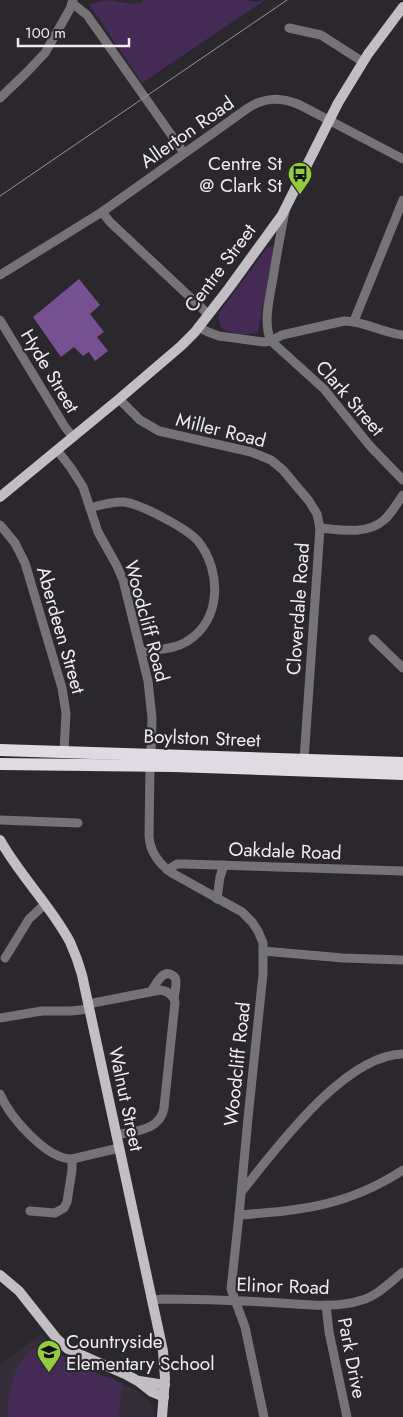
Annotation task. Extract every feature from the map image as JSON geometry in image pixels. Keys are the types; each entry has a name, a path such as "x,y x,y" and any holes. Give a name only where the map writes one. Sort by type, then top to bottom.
{"highway":[{"name":"Boylston Street","path":"0,750 64,752 151,760 403,774"},
{"name":"Boylston Street","path":"0,764 151,760 304,760 403,763"}],"main road":[{"name":"Centre Street","path":"0,496 120,399 181,346 198,327 235,280 285,209 329,120 363,62 403,7"},
{"name":"Walnut Street","path":"0,840 14,865 66,936 74,951 82,975 163,1351 165,1385 162,1417"},
{"path":"0,1276 25,1297 57,1339 68,1349 122,1372 152,1392 164,1397"},
{"path":"138,1381 165,1385"}],"street":[{"path":"0,98 45,53 73,2 87,15 184,153"},
{"path":"289,28 321,35 363,62"},
{"name":"Allerton Road","path":"0,274 102,212 184,153 252,106 264,100 279,99 289,101 403,159"},
{"path":"354,321 403,200"},
{"path":"271,341 267,327 268,309 285,209"},
{"path":"102,212 130,242 208,314"},
{"name":"Hyde Street","path":"0,320 3,332 73,437"},
{"path":"198,327 225,337 258,342 271,341 282,335 316,327 354,321 388,333 403,335"},
{"name":"Clark Street","path":"271,341 324,388 370,446 402,478"},
{"name":"Miller Road","path":"120,399 140,420 160,431 251,452 271,460 283,470 309,501 317,514 320,528"},
{"name":"Woodcliff Road","path":"57,450 79,481 98,532 120,573 142,652 152,710 149,841 156,857 167,870 242,912 258,931 262,943 263,974 231,1289 245,1327 264,1417"},
{"name":"Cloverdale Road","path":"304,760 320,528 350,531 362,530 377,525 390,514 403,495"},
{"path":"90,508 120,502 132,503 144,508 192,536 204,551 211,567 215,584 215,599 211,613 202,630 177,646 142,652"},
{"name":"Aberdeen Street","path":"0,526 15,543 25,563 62,688 66,712 64,752"},
{"path":"372,639 403,668"},
{"path":"0,820 78,823"},
{"name":"Oakdale Road","path":"167,870 181,864 403,871"},
{"path":"217,898 224,865"},
{"path":"5,958 29,919 44,905"},
{"path":"263,951 343,958 403,960"},
{"path":"116,1135 149,1127 158,1122 164,1108 176,1005 174,998 175,978 171,974 163,975 152,990"},
{"path":"0,1018 36,1012 71,1011 152,990 167,991 174,998"},
{"path":"242,1191 294,1127 340,1083 363,1066 381,1058 403,1054"},
{"path":"0,1094 9,1110 27,1131 52,1153 72,1158 119,1148"},
{"path":"30,1211 55,1213 64,1208 67,1202 72,1158"},
{"path":"239,1215 283,1212 329,1204 369,1190 403,1170"},
{"name":"Elinor Road","path":"152,1300 235,1300 326,1305 351,1303 373,1296 403,1272"},
{"name":"Park Drive","path":"326,1305 332,1351 347,1417"}],"shaded area":[{"path":"107,0 132,4 142,2 142,0 243,0 256,2 265,0 142,83 89,4"},
{"path":"273,246 258,332 239,334 221,328 219,313 267,248"},
{"path":"79,279 100,305 90,314 104,332 97,337 108,351 95,361 89,352 83,356 74,347 61,357 33,317"},
{"name":"Countryside Elementary School","path":"42,1334 55,1350 71,1362 136,1390 150,1402 153,1407 154,1417 0,1417 0,1364"},
{"name":"Countryside Elementary School","path":"47,1340 72,1361 91,1371 122,1383 119,1417 7,1417 11,1386 16,1371 27,1354"}],"tram line":[{"path":"0,196 287,0"}],"place":[{"name":"Centre St @ Clark St","path":"300,195"},
{"name":"Countryside Elementary School","path":"49,1373"}]}
